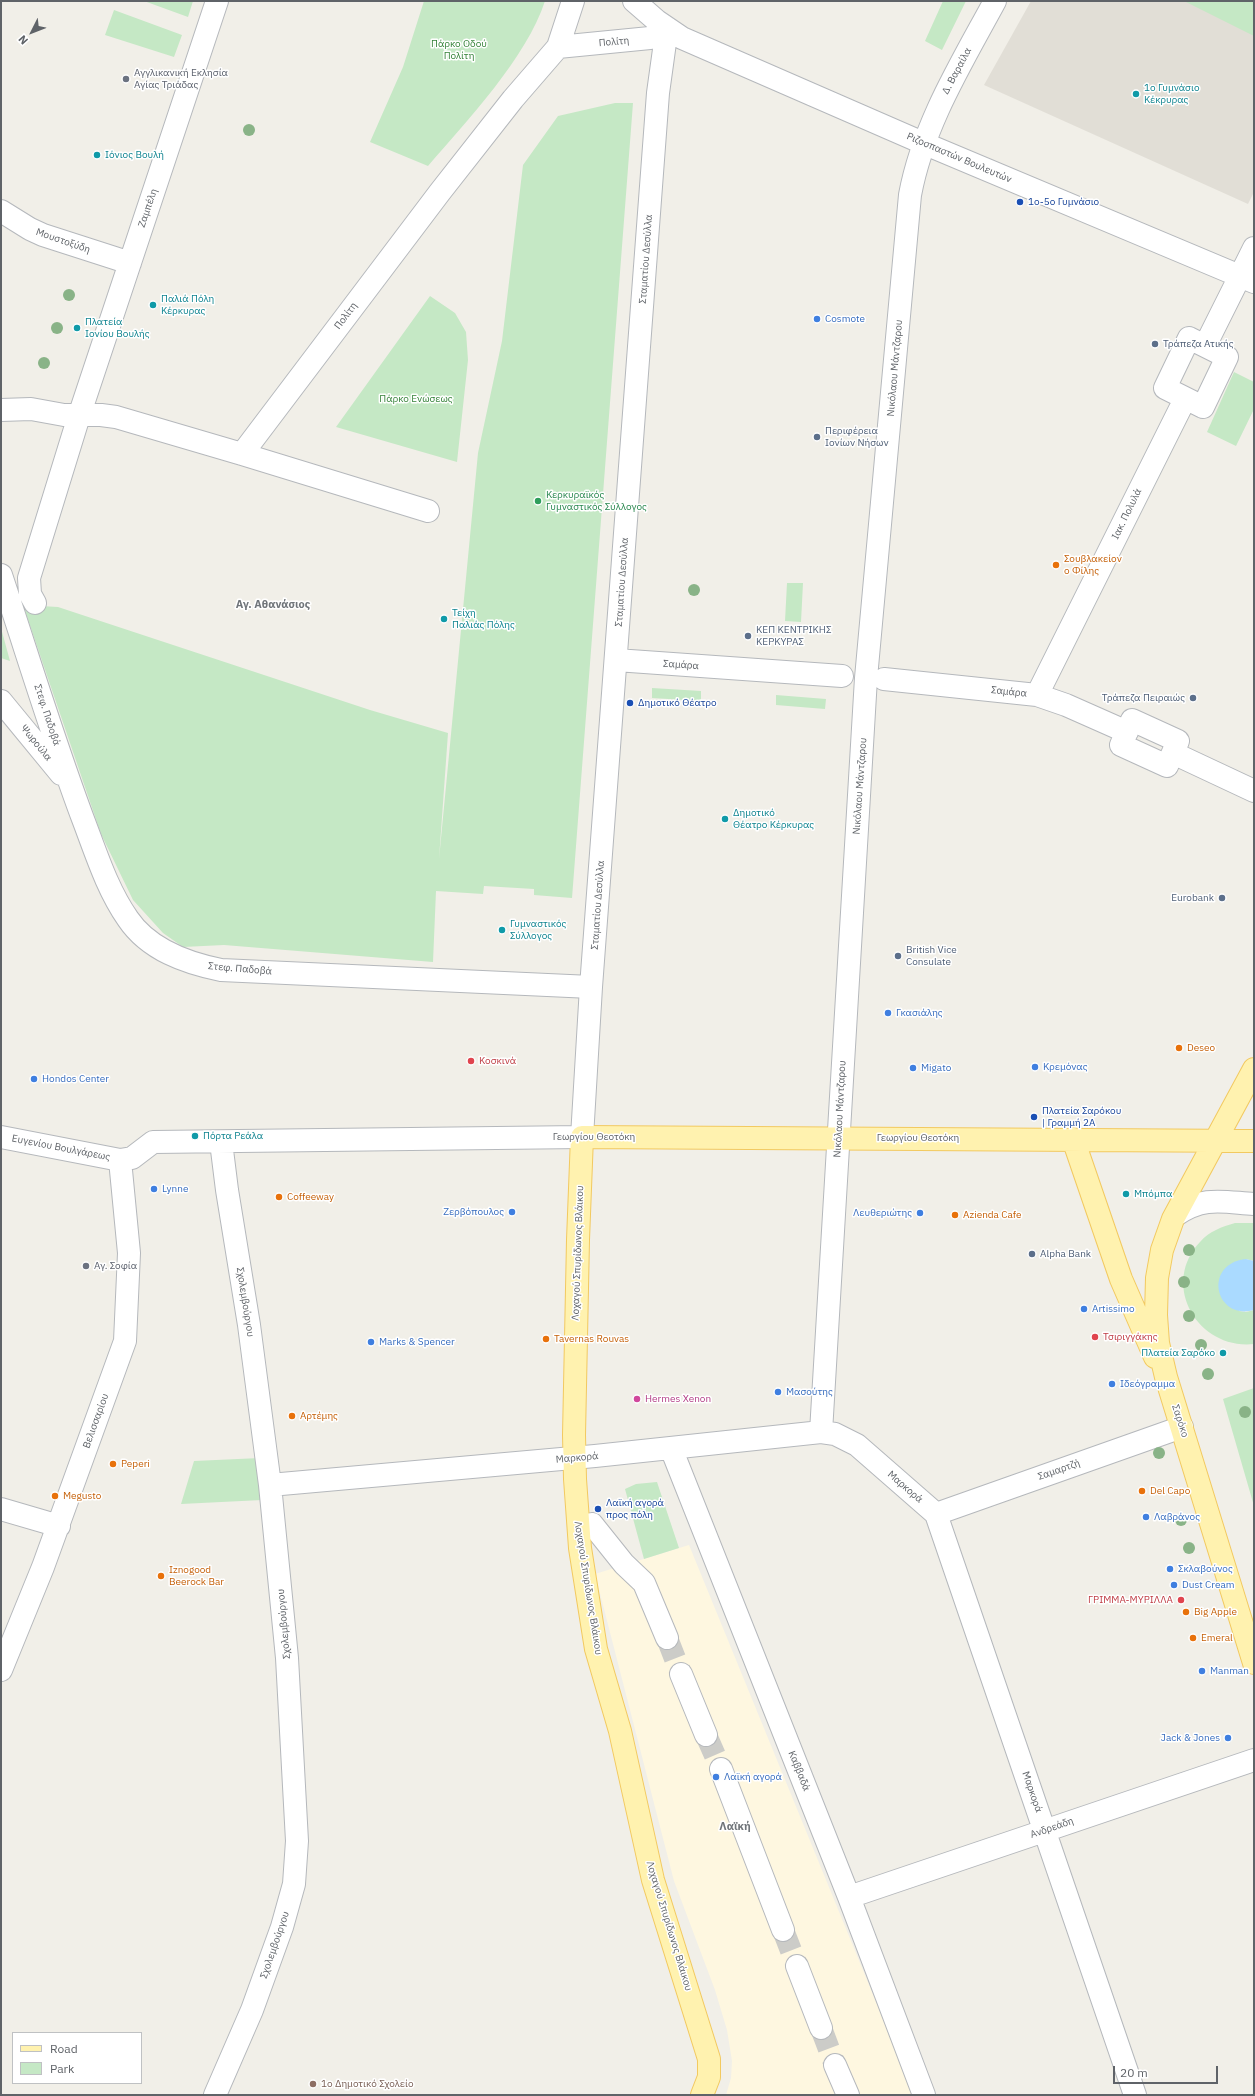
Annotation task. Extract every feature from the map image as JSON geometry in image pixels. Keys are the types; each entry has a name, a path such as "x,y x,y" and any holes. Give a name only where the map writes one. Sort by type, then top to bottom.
{"main road":[{"path":"1166,1377 1158,1343 1156,1315 1157,1278 1162,1250 1176,1215 1193,1180 1216,1141 1254,1068"},
{"name":"Γεωργίου Θεοτόκη","path":"582,1137 1216,1141"},
{"name":"Λοχαγού Σπυρίδωνος Βλάικου","path":"582,1137 575,1342 574,1458 580,1548 596,1649 620,1731 653,1880 710,2059 709,2077 702,2095"},
{"path":"1073,1139 1121,1279 1153,1352 1166,1377"},
{"path":"1216,1141 1254,1141"},
{"name":"Σαρόκο","path":"1166,1377 1194,1465 1246,1617"},
{"path":"1246,1617 1253,1659"}],"street":[{"name":"Ζαμπέλη","path":"35,603 30,594 30,578 79,416 217,1"},
{"name":"Πολίτη","path":"242,454 436,196 513,99 558,47 573,1"},
{"name":"Ριζοσπαστών Βουλευτών","path":"634,1 667,28 689,41 924,143 1247,279"},
{"name":"Δ. Βαραίλα","path":"924,143 951,81 995,1"},
{"name":"Πολίτη","path":"558,47 650,38 667,28"},
{"name":"Σταματίου Δεσύλλα","path":"582,1137 591,987 658,93 667,28"},
{"name":"Νικόλαου Μάντζαρου","path":"821,1432 866,678 910,196 924,143"},
{"name":"Μουστοξύδη","path":"1,211 30,229 43,235 130,263"},
{"path":"1205,346 1247,279 1254,248"},
{"path":"1189,338 1205,346 1227,357 1203,407 1164,388 1189,338"},
{"name":"Ιακ. Πολυλά","path":"1037,695 1185,399"},
{"path":"1,410 31,410 64,415 101,415 116,417 428,511"},
{"name":"Στεφ. Παδοβά","path":"1,575 70,785 106,880 128,919 152,943 180,959 197,965 221,970 591,987"},
{"name":"Σαμάρα","path":"616,660 842,676"},
{"name":"Σαμάρα","path":"884,679 1037,695 1066,704 1127,732 1121,745 1167,766 1173,754 1254,791"},
{"name":"Ψωρούλα","path":"1,701 70,785"},
{"name":"Ευγενίου Βουλγάρεως","path":"1,1137 120,1160"},
{"name":"Γεωργίου Θεοτόκη","path":"120,1160 132,1158 153,1142 582,1137"},
{"name":"Σχολεμβούργου","path":"215,2095 252,2010 270,1963 289,1905 296,1865 297,1814 287,1658 270,1485 249,1324 227,1190 221,1142"},
{"name":"Βελισσαρίου","path":"1,1670 59,1526 125,1341 129,1253 120,1160"},
{"path":"1176,1215 1189,1206 1206,1201 1254,1204"},
{"name":"Σαμαρτζή","path":"936,1514 1182,1427"},
{"name":"Μαρκορά","path":"270,1485 574,1458 821,1432 835,1434 857,1445 936,1514 1135,2095"},
{"name":"Καββαδά","path":"671,1448 849,1897 924,2095"},
{"path":"1,1509 59,1526"},
{"path":"592,1524 624,1564 644,1584 667,1638"},
{"path":"681,1674 706,1735"},
{"name":"Ανδρεάδη","path":"849,1897 1254,1760"},
{"path":"720,1769 783,1930"},
{"path":"797,1966 821,2028"},
{"path":"835,2065 848,2095"}],"shaded area":[{"path":"1031,1 1254,1 1254,192 1248,204 984,85"},
{"name":"Λαϊκή αγορά","path":"689,1545 914,2095 726,2095 731,2078 732,2061 727,2030 715,1990 674,1881 595,1574"}],"green space":[{"path":"144,1 193,1 188,17"},
{"name":"Πάρκο Οδού Πολίτη","path":"424,1 545,1 525,44 510,66 477,109 428,166 370,142 403,67"},
{"path":"943,1 966,1 942,50 925,41"},
{"path":"1184,1 1254,1 1254,36"},
{"path":"114,10 182,35 174,57 105,35"},
{"path":"615,103 633,103 572,898 534,895 534,889 484,886 483,894 436,891 433,962 224,945 183,947 163,933 133,900 101,834 23,605 58,607 370,710 448,733 439,859 478,453 502,341 523,165 558,116"},
{"name":"Πάρκο Ενώσεως","path":"430,296 455,313 466,332 468,360 457,462 336,427"},
{"path":"1234,372 1254,382 1254,409 1236,446 1207,432"},
{"path":"787,583 803,583 801,622 785,621"},
{"path":"1,628 10,661 1,658"},
{"path":"652,688 701,691 701,701 652,698"},
{"path":"776,695 826,699 825,709 776,705"},
{"path":"1235,1223 1254,1223 1254,1261 1246,1259 1239,1311 1246,1312 1254,1310 1254,1344 1234,1343 1216,1336 1201,1325 1191,1311 1184,1294 1184,1276 1188,1259 1200,1242 1212,1232"},
{"path":"1254,1388 1254,1506 1223,1399"},
{"path":"260,1458 262,1500 181,1504 194,1461"},
{"path":"657,1482 679,1548 644,1559 625,1489 636,1484"}],"water":[{"path":"1246,1259 1254,1261 1254,1310 1241,1311 1230,1307 1223,1300 1219,1290 1219,1280 1223,1271 1232,1263"}],"tunnel":[{"path":"667,1638 681,1674"},
{"path":"706,1735 721,1769"},
{"path":"783,1930 797,1966"},
{"path":"821,2028 835,2065"}],"place":[{"name":"Αγγλικανική Εκλησία Αγίας Τριάδας","path":"126,79"},
{"name":"1ο Γυμνάσιο Κέκρυρας","path":"1136,94"},
{"name":"Ιόνιος Βουλή","path":"97,155"},
{"name":"1ο-5ο Γυμνάσιο","path":"1020,202"},
{"name":"Παλιά Πόλη Κέρκυρας","path":"153,305"},
{"name":"Cosmote","path":"817,319"},
{"name":"Πλατεία Ιονίου Βουλής","path":"77,328"},
{"name":"Τράπεζα Ατικής","path":"1155,344"},
{"name":"Περιφέρεια Ιονίων Νήσων","path":"817,437"},
{"name":"Κερκυραϊκός Γυμναστικός Σύλλογος","path":"538,501"},
{"name":"Σουβλακείον ο Φίλης","path":"1056,565"},
{"name":"Τείχη Παλιάς Πόλης","path":"444,619"},
{"name":"ΚΕΠ ΚΕΝΤΡΙΚΗΣ ΚΕΡΚΥΡΑΣ","path":"748,636"},
{"name":"Τράπεζα Πειραιώς","path":"1193,698"},
{"name":"Δημοτικό Θέατρο","path":"630,703"},
{"name":"Δημοτικό Θέατρο Κέρκυρας","path":"725,819"},
{"name":"Eurobank","path":"1222,898"},
{"name":"Γυμναστικός Σύλλογος","path":"502,930"},
{"name":"British Vice Consulate","path":"898,956"},
{"name":"Γκασιάλης","path":"888,1013"},
{"name":"Deseo","path":"1179,1048"},
{"name":"Κοσκινά","path":"471,1061"},
{"name":"Κρεμόνας","path":"1035,1067"},
{"name":"Migato","path":"913,1068"},
{"name":"Hondos Center","path":"34,1079"},
{"name":"Πλατεία Σαρόκου | Γραμμή 2Α","path":"1034,1117"},
{"name":"Πόρτα Ρεάλα","path":"195,1136"},
{"name":"Lynne","path":"154,1189"},
{"name":"Μπόμπα","path":"1126,1194"},
{"name":"Coffeeway","path":"279,1197"},
{"name":"Ζερβόπουλος","path":"512,1212"},
{"name":"Λευθεριώτης","path":"920,1213"},
{"name":"Azienda Cafe","path":"955,1215"},
{"name":"Alpha Bank","path":"1032,1254"},
{"name":"Αγ. Σοφία","path":"86,1266"},
{"name":"Artissimo","path":"1084,1309"},
{"name":"Τσιριγγάκης","path":"1095,1337"},
{"name":"Tavernas Rouvas","path":"546,1339"},
{"name":"Marks & Spencer","path":"371,1342"},
{"name":"Πλατεία Σαρόκο","path":"1223,1353"},
{"name":"Ιδεόγραμμα","path":"1112,1384"},
{"name":"Μασούτης","path":"778,1392"},
{"name":"Hermes Xenon","path":"637,1399"},
{"name":"Αρτέμης","path":"292,1416"},
{"name":"Peperi","path":"113,1464"},
{"name":"Del Capo","path":"1142,1491"},
{"name":"Megusto","path":"55,1496"},
{"name":"Λαϊκή αγορά προς πόλη","path":"598,1509"},
{"name":"Λαβράνος","path":"1146,1517"},
{"name":"Σκλαβούνος","path":"1170,1569"},
{"name":"Iznogood Beerock Bar","path":"161,1576"},
{"name":"Dust Cream","path":"1174,1585"},
{"name":"ΓΡΙΜΜΑ-ΜΥΡΙΛΛΑ","path":"1181,1600"},
{"name":"Big Apple","path":"1186,1612"},
{"name":"Emeral","path":"1193,1638"},
{"name":"Manman","path":"1202,1671"},
{"name":"Jack & Jones","path":"1228,1738"},
{"name":"Λαϊκή αγορά","path":"716,1777"},
{"name":"1ο Δημοτικό Σχολείο","path":"313,2084"}],"district":[{"name":"Αγ. Αθανάσιος","path":"273,605"},
{"name":"Λαϊκή","path":"735,1827"}]}
